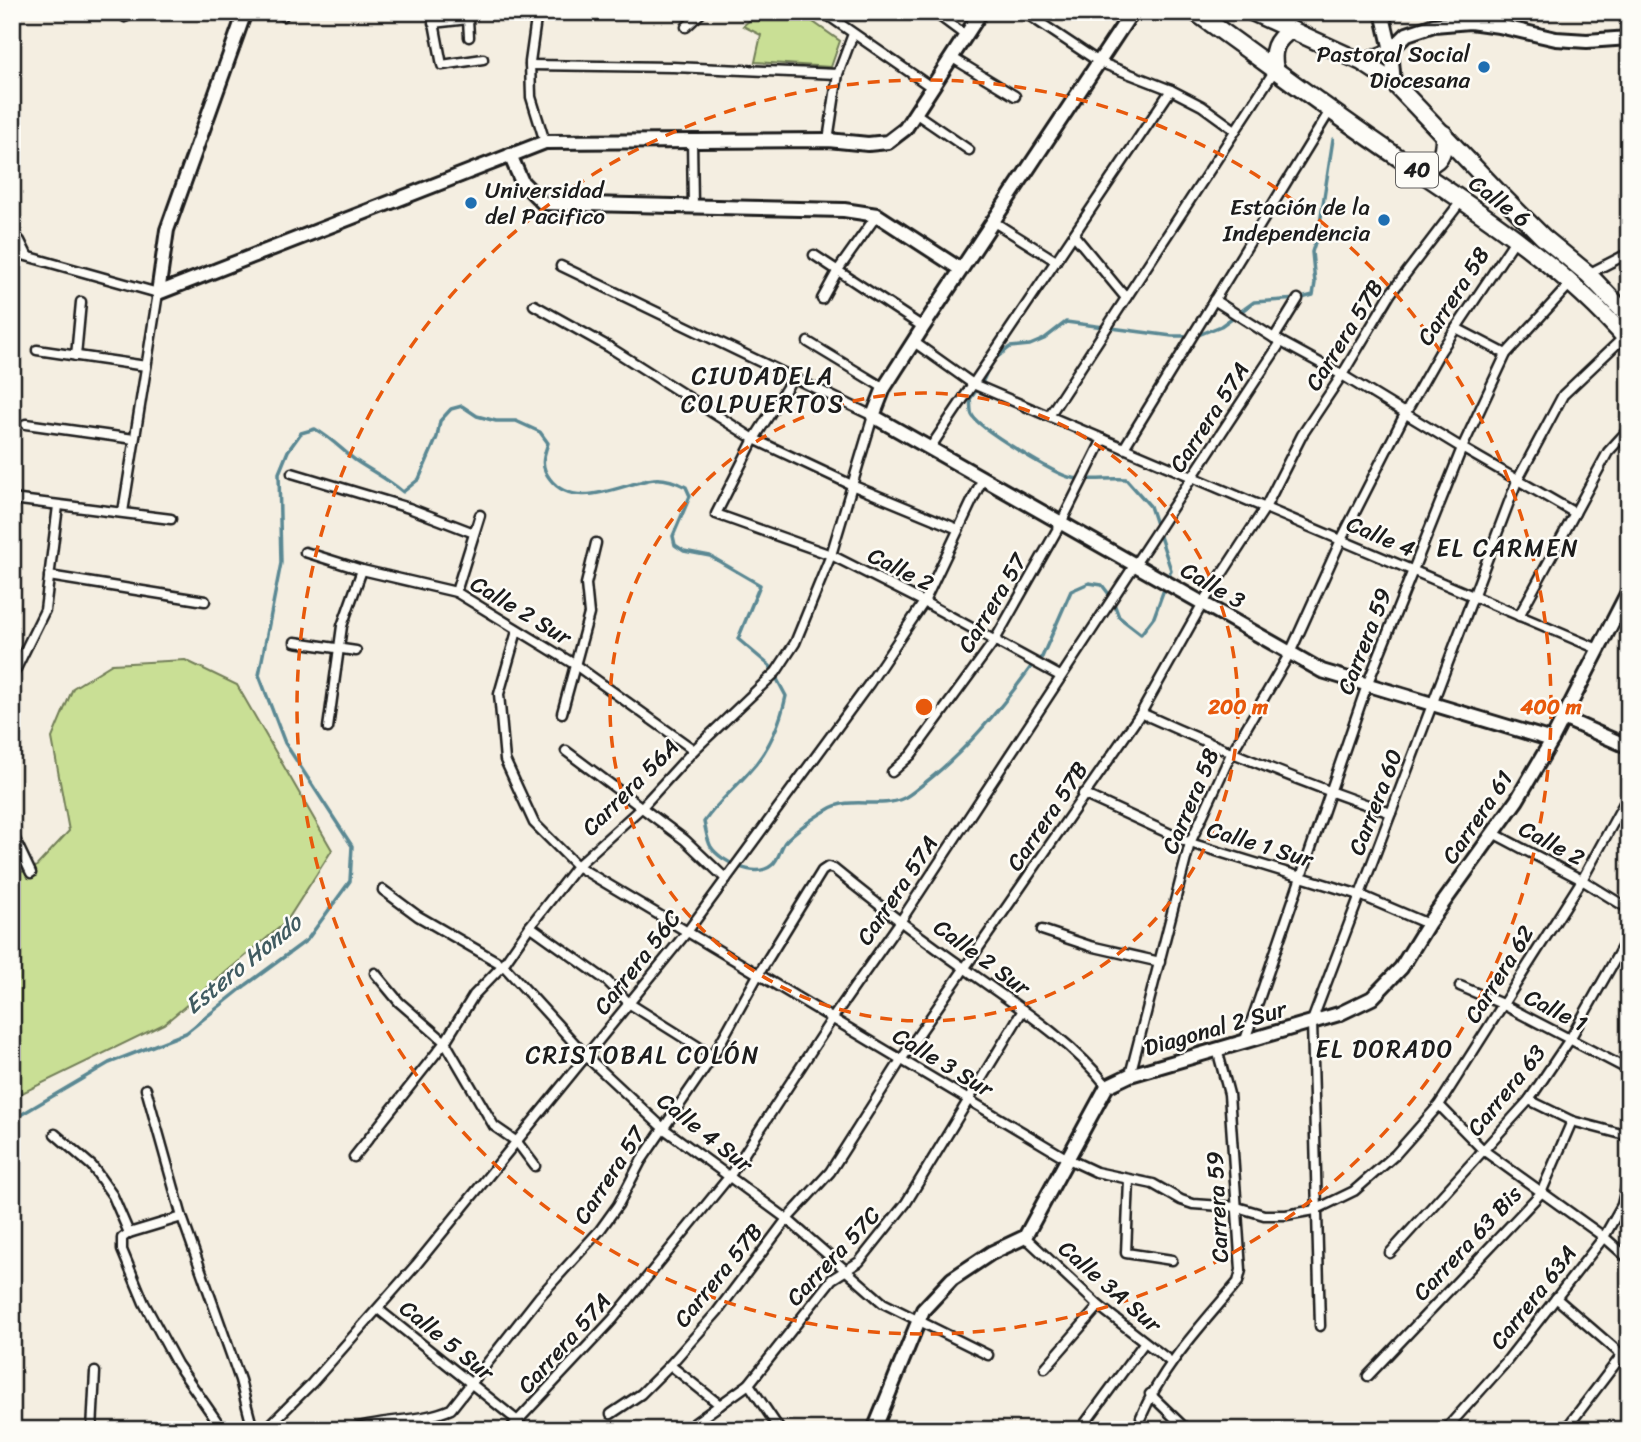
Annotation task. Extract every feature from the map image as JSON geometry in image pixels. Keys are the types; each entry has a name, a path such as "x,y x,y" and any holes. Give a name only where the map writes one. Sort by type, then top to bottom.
{"highway":[{"name":"Calle 6","path":"1195,12 1515,240 1571,283 1627,339"},
{"name":"Calle 6","path":"1252,12 1362,62 1394,83 1543,237 1588,274 1629,317"},
{"path":"1275,69 1272,57 1274,46 1281,36 1291,30"},
{"path":"1410,166 1424,167 1437,160 1445,148 1444,134"}],"main road":[{"path":"245,12 167,230 158,292 545,142 692,139 828,139 868,144 888,142 905,129 981,12"},
{"path":"873,416 884,388 960,269 994,222 1132,12"},
{"path":"1382,12 1391,50 1394,83"},
{"path":"1362,62 1391,50 1408,34 1434,25 1470,22 1556,39 1587,41 1629,38"},
{"path":"510,155 522,182 543,203 844,210 877,215 960,269"},
{"name":"Calle 3","path":"873,416 1322,671 1552,740"},
{"name":"Carrera 61","path":"1312,1021 1339,1014 1372,998 1401,968 1428,924 1517,800 1552,740 1629,590"},
{"path":"1563,719 1629,747"},
{"name":"Diagonal 2 Sur","path":"1130,1075 1312,1021"},
{"path":"874,1430 923,1310 952,1279 991,1253 1025,1237 1107,1086 1130,1075"}],"street":[{"path":"123,15 135,12"},
{"path":"432,12 442,65 483,58"},
{"path":"537,12 530,65 531,97 545,142"},
{"path":"686,27 702,12"},
{"path":"823,12 932,87"},
{"path":"934,12 965,35"},
{"path":"1024,12 1099,62 1171,90 1202,106 1236,130"},
{"path":"433,23 469,16 469,37"},
{"path":"828,139 838,75 853,34"},
{"path":"951,57 1016,96"},
{"path":"530,65 673,67 838,75"},
{"path":"1049,416 1275,69"},
{"path":"930,448 1171,90"},
{"path":"1124,448 1331,109"},
{"path":"915,113 969,150"},
{"path":"692,139 693,207"},
{"name":"Carrera 57B","path":"611,1414 641,1394 670,1365 717,1312 787,1219 830,1172 901,1060 1141,713 1203,603 1265,508 1302,435 1391,293 1462,200"},
{"path":"822,299 838,270 877,215"},
{"path":"994,222 1056,261"},
{"path":"12,234 20,241 27,255"},
{"path":"1074,235 1126,298"},
{"name":"Carrera 58","path":"1130,1075 1190,843 1231,754 1290,653 1341,540 1405,414 1456,328 1515,240"},
{"path":"12,252 158,292 123,512"},
{"path":"1588,274 1629,253"},
{"path":"814,255 923,327"},
{"path":"561,266 873,416"},
{"name":"Carrera 59","path":"1245,1040 1299,876 1367,685 1462,448 1506,354 1571,283"},
{"name":"Carrera 57A","path":"509,1430 521,1426 729,1177 1193,477 1277,340 1298,299"},
{"path":"1214,300 1277,340 1342,375 1575,513"},
{"path":"76,356 81,302"},
{"path":"534,305 609,347 754,439 854,486 958,529"},
{"path":"1456,328 1506,354"},
{"name":"Carrera 60","path":"1320,1326 1312,1021 1517,481 1563,395 1627,339"},
{"path":"808,342 884,388"},
{"name":"Calle 4","path":"914,342 973,384 1598,649"},
{"path":"37,350 146,366"},
{"path":"754,439 794,376"},
{"name":"Carrera 56A","path":"354,1157 445,1042 474,995 503,965 577,866 640,808 694,750 776,672 794,643 831,555 873,416"},
{"path":"26,424 134,439"},
{"path":"1519,616 1608,452 1629,429"},
{"name":"Calle 2","path":"754,439 716,514 831,555 1060,676"},
{"name":"Carrera 57","path":"892,772 911,755 995,640 1061,523 1103,439"},
{"path":"292,473 409,508 474,533"},
{"name":"Carrera 56C","path":"265,1430 312,1383 378,1309 687,932 869,684 924,602 983,478"},
{"path":"12,499 170,519"},
{"path":"12,677 45,610 58,506"},
{"path":"456,592 480,515"},
{"path":"562,713 589,614 586,584 596,543"},
{"name":"Calle 2 Sur","path":"305,552 362,570 456,592 574,664 694,750"},
{"path":"328,727 342,626 362,570"},
{"path":"49,576 205,601"},
{"name":"Calle 3 Sur","path":"517,631 499,694 505,760 534,823 577,866 1066,1158 1096,1172 1153,1184 1193,1204 1237,1208 1264,1215 1286,1215 1315,1210"},
{"path":"295,642 356,651"},
{"path":"1141,713 1231,754 1391,813"},
{"path":"566,751 685,840 726,879"},
{"name":"Calle 1 Sur","path":"1083,794 1190,843 1360,895 1428,924"},
{"name":"Carrera 62","path":"1315,1210 1354,1191 1395,1154 1439,1105 1582,880 1629,794"},
{"path":"12,833 31,873"},
{"name":"Calle 2","path":"1493,833 1582,880 1629,909"},
{"name":"Carrera 57","path":"349,1430 384,1422 435,1416 451,1409 540,1296 600,1230 618,1205 640,1161 712,1056 758,975 822,871 828,867"},
{"name":"Calle 2 Sur","path":"828,867 1023,1010 1090,1065 1107,1086"},
{"name":"Calle 4 Sur","path":"383,890 418,916 503,965 587,1057 663,1128 787,1219 883,1303 988,1354"},
{"path":"530,926 607,981 630,1004 712,1056"},
{"path":"1042,930 1090,946 1160,962"},
{"name":"Carrera 63","path":"1390,1253 1529,1100 1570,1039 1629,935"},
{"path":"375,974 399,1002 445,1042 494,1126 517,1142 535,1166"},
{"path":"1460,986 1502,1004"},
{"name":"Calle 1","path":"1502,1004 1629,1070"},
{"name":"Carrera 57C","path":"685,1430 749,1384 832,1279 859,1262 906,1203 1023,1010"},
{"name":"Carrera 59","path":"1140,1417 1150,1394 1171,1362 1238,1282 1241,1270 1229,1094 1217,1049"},
{"path":"146,1089 182,1217 240,1380 253,1430"},
{"path":"1529,1100 1572,1121 1629,1136"},
{"path":"1439,1105 1483,1150 1604,1237 1629,1259"},
{"name":"Carrera 63 Bis","path":"1368,1376 1541,1192 1572,1121"},
{"path":"55,1134 92,1166 113,1196 129,1233"},
{"name":"Carrera 63A","path":"1445,1430 1506,1362 1604,1237 1622,1205 1629,1174"},
{"path":"1129,1180 1126,1253 1172,1260"},
{"path":"182,1217 129,1233 122,1238 122,1250 144,1303 177,1364 223,1430"},
{"name":"Calle 3A Sur","path":"1025,1237 1099,1306 1171,1362"},
{"path":"1556,1298 1625,1358 1564,1430"},
{"path":"1045,1368 1099,1306"},
{"name":"Calle 5 Sur","path":"378,1309 521,1426"},
{"path":"1080,1430 1144,1343"},
{"path":"670,1365 720,1405"},
{"path":"92,1430 95,1372"},
{"path":"749,1384 780,1430"},
{"path":"1150,1394 1187,1430"}],"green space":[{"path":"759,12 799,12 840,41 831,67 755,62 761,35 743,26"},
{"path":"185,660 237,685 332,850 286,922 164,1024 12,1098 12,871 31,872 69,831 52,738 73,688 112,664"}],"waterway":[{"path":"992,361 1010,347 1030,345 1044,339 1066,322 1172,336 1196,336 1221,326 1254,302 1298,299 1313,295 1315,283 1312,252 1319,230 1333,139"},
{"name":"Estero Hondo","path":"12,1120 109,1063 186,1033 307,940 350,881 352,846 285,743 259,675 281,563 279,473 288,451 301,433 315,429 403,492 419,479 437,437 440,421 451,409 462,406 477,416 496,421 516,421 540,432 548,443 543,462 545,470 560,489 586,495 654,479 686,487 690,496 673,536 675,545 684,551 710,556 760,585 738,639 770,666 786,696 777,727 762,756 704,822 711,847 716,853 739,867 757,870 772,865 788,838 827,810 845,803 885,803 904,798 941,770 983,727 1033,664 1042,657 1071,591 1089,583 1102,585 1112,598 1119,617 1141,634 1154,617 1171,570 1150,506 1126,479 1079,479 1063,475 1018,450 977,421 971,413 970,399 982,383 989,367"}],"place":[{"name":"Pastoral Social Diocesana","path":"1484,67"},
{"name":"Universidad del Pacifico","path":"471,203"},
{"name":"Estación de la Independencia","path":"1384,220"}],"district":[{"name":"CIUDADELA COLPUERTOS","path":"763,390"},
{"name":"EL CARMEN","path":"1508,548"},
{"name":"EL DORADO","path":"1385,1049"},
{"name":"CRISTOBAL COLÓN","path":"643,1055"}]}
